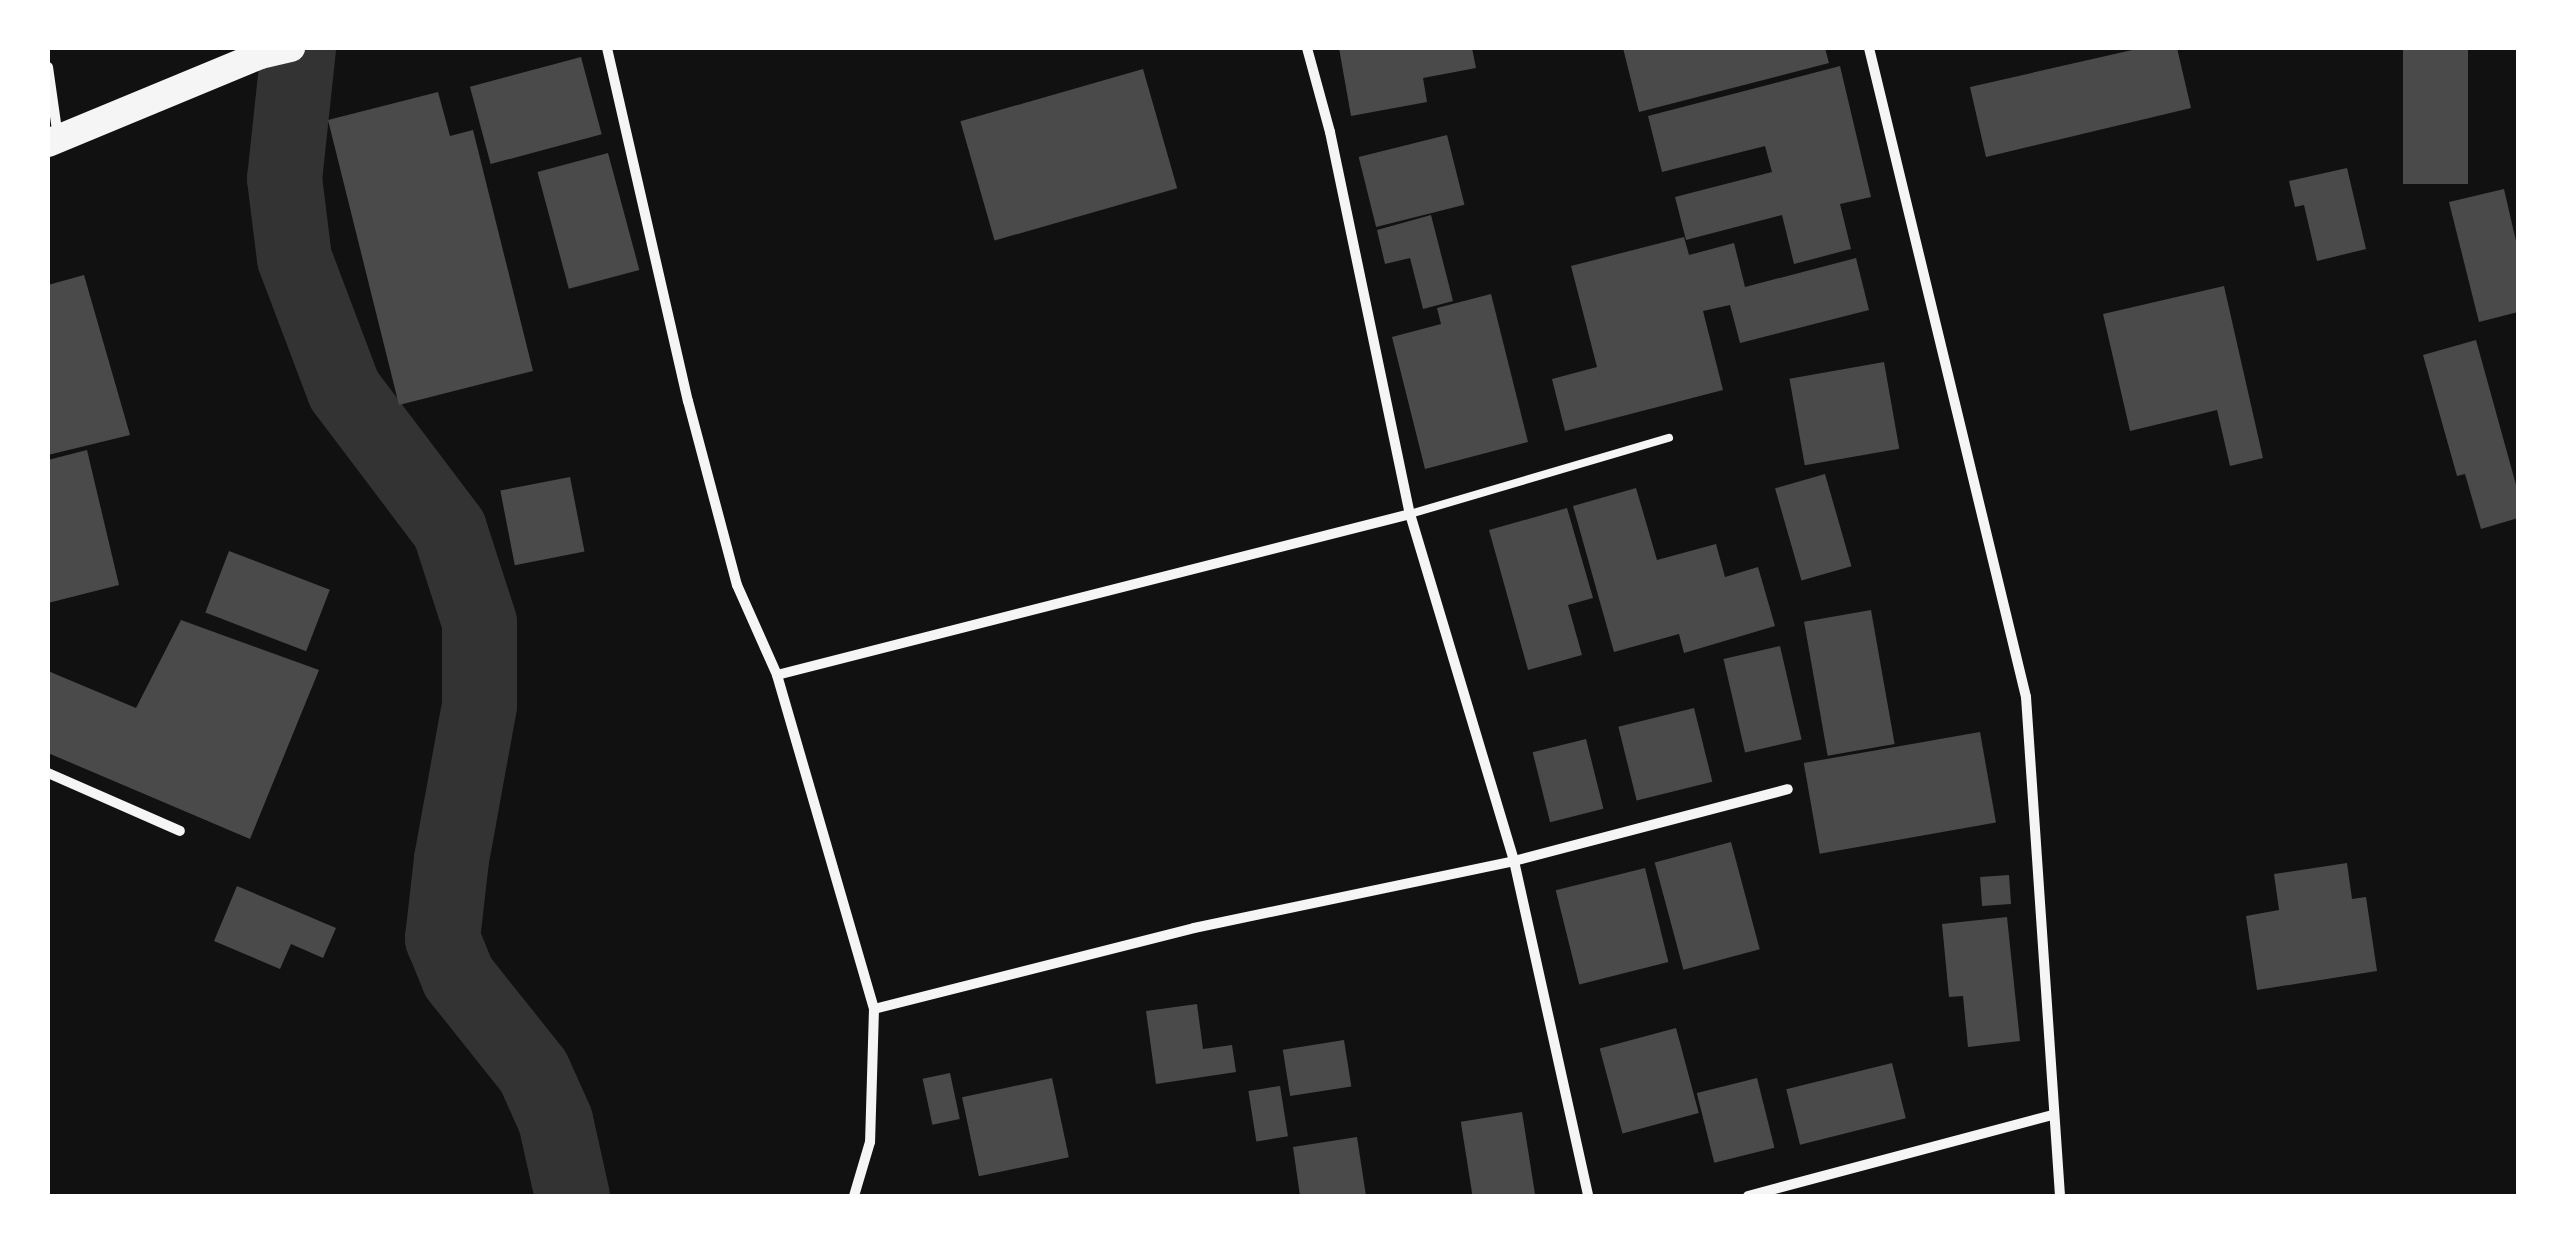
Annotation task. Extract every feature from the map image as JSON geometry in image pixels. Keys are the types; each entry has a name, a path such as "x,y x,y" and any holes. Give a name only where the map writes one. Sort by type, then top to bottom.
{"highway":[{"path":"53,141 260,55 291,48"}],"street":[{"path":"608,48 688,401 732,567 777,676 874,1009 870,1142 854,1196"},
{"path":"1307,48 1330,132 1410,514 1514,861 1588,1196"},
{"path":"1868,48 2026,697 2060,1196"},
{"path":"48,67 53,141"},
{"path":"777,676 1410,514"},
{"path":"48,774 180,831"},
{"path":"874,1009 1194,928 1514,861 1788,789"},
{"path":"1748,1196 2053,1115"}],"lane":[{"path":"1410,514 1668,438"}],"building":[{"path":"1339,48 1472,48 1476,68 1423,78 1427,102 1351,116"},
{"path":"1623,48 1825,48 1829,63 1639,112"},
{"path":"2141,48 2177,48 2191,108 1986,157 1970,87"},
{"path":"2403,48 2468,48 2468,184 2403,184"},
{"path":"581,57 602,134 491,164 470,87"},
{"path":"1840,66 1871,197 1840,204 1851,249 1794,264 1782,215 1686,240 1675,197 1772,172 1765,146 1662,172 1648,116"},
{"path":"1143,69 1177,188 995,241 960,121"},
{"path":"438,92 450,136 473,130 533,371 399,405 328,120"},
{"path":"1447,135 1464,205 1376,227 1359,157"},
{"path":"608,153 639,270 569,289 537,172"},
{"path":"2347,168 2366,249 2317,261 2304,205 2295,207 2289,181"},
{"path":"2504,189 2518,250 2518,312 2479,322 2449,202"},
{"path":"1431,215 1453,301 1423,309 1410,258 1385,264 1377,230"},
{"path":"1684,237 1689,255 1734,243 1745,287 1856,258 1869,310 1740,343 1730,305 1703,311 1723,390 1565,431 1552,379 1597,367 1571,266"},
{"path":"84,275 130,435 48,455 48,285"},
{"path":"2224,286 2263,458 2230,466 2217,410 2130,431 2103,314"},
{"path":"1491,294 1528,442 1425,469 1392,337 1441,324 1437,308"},
{"path":"2476,340 2518,492 2518,518 2481,529 2465,474 2457,476 2423,355"},
{"path":"1884,362 1899,449 1805,465 1789,379"},
{"path":"87,450 119,585 48,603 48,460"},
{"path":"1825,474 1851,566 1801,581 1775,488"},
{"path":"570,477 585,552 515,565 500,491"},
{"path":"1636,488 1657,560 1716,544 1725,577 1758,567 1775,626 1684,653 1679,634 1614,652 1573,506"},
{"path":"1567,508 1593,598 1568,605 1582,655 1528,670 1489,530"},
{"path":"229,551 330,590 306,651 205,613"},
{"path":"1871,610 1895,744 1828,756 1804,622"},
{"path":"181,620 319,670 250,839 48,753 48,671 136,708"},
{"path":"1780,646 1802,740 1745,753 1723,659"},
{"path":"1694,708 1712,782 1637,801 1618,727"},
{"path":"1980,732 1996,823 1820,854 1804,763"},
{"path":"1586,739 1603,809 1550,822 1533,752"},
{"path":"1731,842 1760,949 1683,970 1655,862"},
{"path":"2347,863 2352,899 2366,897 2377,971 2257,990 2246,916 2279,910 2274,874"},
{"path":"1645,868 1668,962 1579,984 1556,890"},
{"path":"2009,875 2011,904 1982,906 1980,877"},
{"path":"237,886 336,928 323,958 291,944 280,969 214,941"},
{"path":"2007,917 2020,1041 1968,1047 1963,996 1949,997 1942,924"},
{"path":"1197,1004 1203,1049 1232,1045 1236,1072 1156,1084 1146,1011"},
{"path":"1676,1028 1699,1113 1622,1133 1600,1048"},
{"path":"1344,1040 1351,1086 1290,1096 1283,1050"},
{"path":"1892,1063 1906,1118 1800,1145 1786,1089"},
{"path":"950,1073 960,1119 932,1125 923,1079"},
{"path":"1052,1078 1069,1157 979,1176 962,1097"},
{"path":"1757,1078 1774,1148 1714,1163 1697,1093"},
{"path":"1280,1086 1288,1136 1256,1141 1248,1091"},
{"path":"1522,1112 1535,1196 1473,1196 1461,1122"},
{"path":"1357,1137 1366,1196 1300,1196 1293,1147"}],"waterway":[{"path":"298,48 284,178 294,258 344,390 449,529 479,622 479,705 451,859 442,938 458,977 533,1071 555,1120 572,1196"}]}
